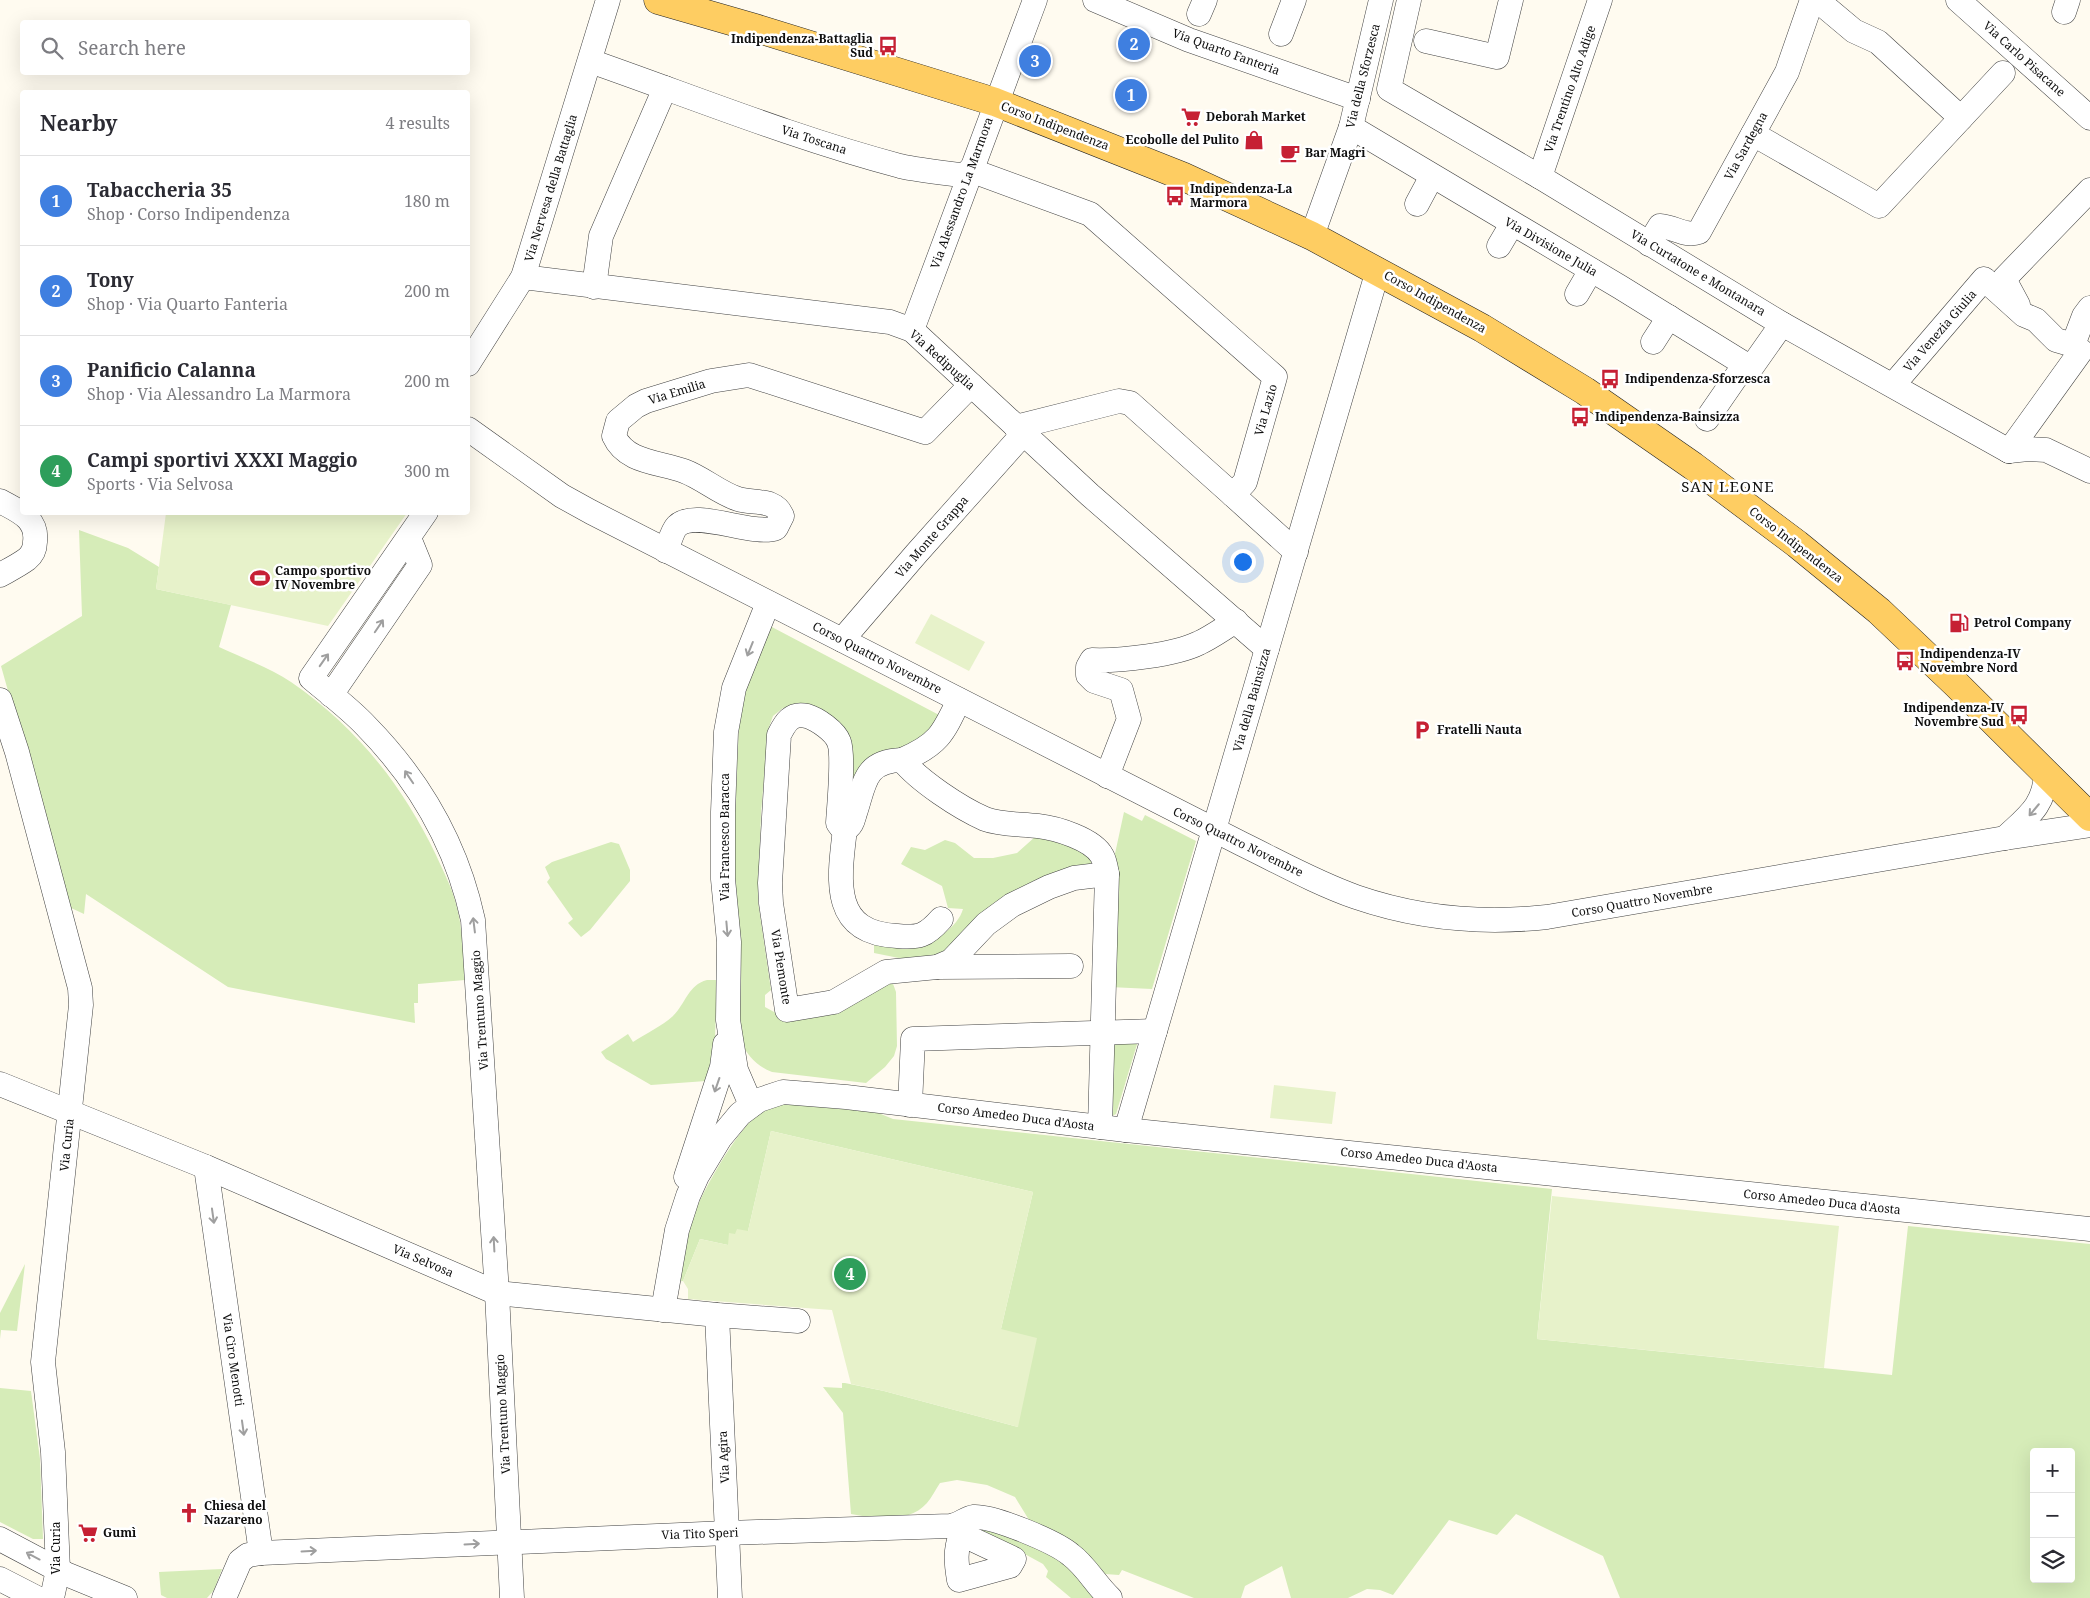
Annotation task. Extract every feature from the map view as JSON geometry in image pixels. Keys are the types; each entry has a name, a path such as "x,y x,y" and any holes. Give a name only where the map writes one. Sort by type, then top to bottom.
{"main road":[{"name":"Corso Indipendenza","path":"658,0 995,102 1182,176 1312,236 1378,270 1482,328 1585,391 1693,466 1781,532 1878,611 1949,677 2090,817"}],"street":[{"name":"Via Nervesa della Battaglia","path":"470,361 523,278 608,0"},
{"name":"Via Alessandro La Marmora","path":"912,330 995,102 1035,0"},
{"name":"Via Quarto Fanteria","path":"1096,0 1189,40 1358,99"},
{"path":"1281,34 1294,0"},
{"name":"Via della Sforzesca","path":"1312,236 1351,127 1381,0"},
{"name":"Via Curtatone e Montanara","path":"1410,0 1389,89 1540,177 1782,324 2009,451"},
{"path":"1426,41 1497,57 1511,0"},
{"name":"Via Trentino Alto Adige","path":"1540,177 1600,0"},
{"name":"Via Sardegna","path":"1649,244 1660,226 1672,227 1692,235 1699,232 1787,72 1812,0"},
{"path":"1817,0 1854,31 1878,42 1961,118"},
{"name":"Via Carlo Pisacane","path":"1958,0 2090,118"},
{"name":"Via Toscana","path":"590,61 698,99 723,110 902,166 969,173"},
{"path":"1753,134 1879,206 2002,72"},
{"path":"594,287 600,236 665,88"},
{"name":"Via Divisione Julia","path":"1351,127 1748,366"},
{"name":"Via Lazio","path":"969,173 1090,214 1275,377 1245,482 1233,496"},
{"path":"1417,204 1432,176"},
{"path":"2024,315 2004,279 2090,190"},
{"path":"1498,246 1512,224"},
{"name":"Via della Bainsizza","path":"1126,1130 1378,270"},
{"path":"1577,294 1591,270"},
{"name":"Via Redipuglia","path":"523,278 890,322 912,330 1090,496 1267,649"},
{"name":"Via Venezia Giulia","path":"1893,385 1984,279 2024,315 2036,320 2056,340 2081,351"},
{"path":"2009,451 2081,351 2084,316 2090,308"},
{"path":"1653,342 1669,317"},
{"path":"1707,419 1782,324"},
{"name":"Via Emilia","path":"666,550 677,526 684,522 702,520 762,530 776,528 782,516 780,510 774,505 738,499 684,471 642,459 623,449 614,436 618,421 636,406 646,401 711,381 749,375 925,432 971,385"},
{"path":"1020,430 1119,401 1130,403 1296,552"},
{"name":"Via Monte Grappa","path":"842,640 1020,430"},
{"name":"Corso Quattro Novembre","path":"471,439 562,496 1106,776 1322,883 1355,897 1395,909 1486,921 1515,921 2090,825"},
{"path":"2009,451 2046,450 2090,471"},
{"path":"0,501 20,512"},
{"path":"0,575 32,554 36,536 34,525 25,515"},
{"name":"Via Trentuno Maggio","path":"424,515 409,538 420,566 331,695 366,725 406,772 434,815 456,862 467,892 473,920 478,971 497,1293 512,1598"},
{"name":"Via Francesco Baracca","path":"751,1105 736,1070 728,1020 728,942 723,879 726,732 734,688 768,603"},
{"path":"1106,776 1129,719 1121,690 1094,681 1088,675 1088,667 1092,660 1112,660 1198,644 1236,621"},
{"name":"Via Curia","path":"0,700 17,752 80,988 81,1005 43,1362 53,1452 58,1570 52,1598"},
{"path":"941,919 931,930 921,936 910,937 882,934 858,927 850,917 841,886 845,829 852,824 865,781 872,769 878,764 890,760 902,760 921,752 933,742 949,721 958,700"},
{"name":"Via Piemonte","path":"845,829 841,828 838,823 840,743 830,730 809,717 801,715 792,716 785,722 779,736 770,883 771,903 787,1010 834,1002 886,972 937,966 951,961 986,924 1012,906 1048,888 1074,878 1107,874"},
{"path":"902,760 918,776 965,808 987,819 1060,830 1080,838 1102,854 1107,874 1100,1127"},
{"path":"2005,838 2034,811 2042,798 2046,786 2046,773"},
{"path":"937,966 1071,966"},
{"path":"663,1310 677,1230 680,1200 696,1141 722,1067 728,1020"},
{"path":"910,1105 913,1039 1155,1031"},
{"name":"Via Selvosa","path":"0,1084 206,1167 497,1293 663,1310 798,1321"},
{"name":"Corso Amedeo Duca d'Aosta","path":"677,1230 697,1176 730,1123 751,1105 768,1096 783,1092 846,1097 1126,1130 2090,1229"},
{"name":"Via Ciro Menotti","path":"206,1167 261,1553"},
{"name":"Via Agira","path":"717,1315 730,1598"},
{"name":"Via Tito Speri","path":"261,1553 727,1533 959,1530 973,1517 989,1519 1050,1542 1072,1555 1110,1598"},
{"path":"0,1539 58,1570 125,1598"},
{"path":"224,1598 240,1562 248,1555 261,1553"},
{"path":"0,1579 37,1598"}],"green space":[{"name":"Campo sportivo IV Novembre","path":"166,515 406,515 328,626 156,589"},
{"path":"79,530 128,548 159,567 156,589 231,605 219,647 275,672 314,699 336,718 375,759 408,804 436,855 454,898 460,922 465,980 418,984 418,1003 414,1003 415,1023 228,987 86,894 84,914 69,907 1,666 82,616"},
{"path":"931,614 985,642 969,671 915,643"},
{"path":"770,626 941,716 929,739 868,759 847,817 846,752 795,706 783,708 773,716 768,730 761,813 758,901 771,990 765,995 765,1007 785,1018 892,981 896,992 897,1046 894,1056 885,1067 866,1083 772,1072 753,1060 741,1041 733,855 740,703"},
{"path":"1124,812 1142,821 1145,815 1196,841 1152,989 1109,987 1113,863"},
{"path":"1036,836 1065,838 1093,860 1086,869 943,956 909,960 874,953 874,945 876,943 915,946 937,938 951,928 963,909 948,908 942,886 901,864 911,847 925,850 945,840 955,843 974,858 993,858 1017,853"},
{"path":"611,842 619,844 630,870 630,881 590,930 581,937 568,923 573,919 547,882 550,878 545,867 552,862"},
{"path":"707,980 717,980 714,1067 706,1081 651,1085 606,1059 601,1052 628,1034 633,1042 664,1023 673,1016 691,990"},
{"path":"1112,1041 1138,1041 1116,1114 1112,1116"},
{"path":"1274,1085 1336,1092 1332,1124 1270,1118"},
{"path":"786,1104 876,1112 893,1119 1552,1189 1537,1339 1892,1375 1908,1226 2090,1244 2090,1598 1620,1598 1603,1556 1516,1514 1497,1535 1449,1520 1393,1595 1380,1590 1367,1589 1348,1598 1291,1598 1282,1566 1245,1586 1241,1598 1194,1598 1122,1570 1119,1575 1105,1574 1076,1550 1034,1528 1015,1497 987,1485 957,1480 940,1483 927,1503 919,1510 901,1517 881,1518 851,1514 843,1413 823,1387 842,1388 842,1383 845,1383 884,1391 1018,1427 1001,1329 1033,1192 771,1131 748,1231 735,1235 728,1245 700,1239 683,1281 675,1282 691,1222 703,1194 724,1157 748,1124 760,1112 770,1106"},
{"path":"771,1131 1033,1192 1001,1329 1037,1338 1018,1427 851,1384 832,1310 688,1299 688,1289 683,1281 700,1239 728,1245 729,1233 735,1234 737,1229 748,1231"},
{"path":"1552,1196 1839,1226 1824,1368 1537,1339"},
{"path":"25,1264 17,1331 1,1330 0,1339 0,1313"},
{"path":"0,1388 31,1391 40,1459 43,1539 33,1539 0,1522"},
{"path":"973,1526 1005,1532 1064,1562 1101,1598 1071,1598 1046,1577 1048,1571 1043,1564"},
{"path":"222,1569 214,1590 207,1598 167,1598 161,1595 159,1572"}],"place":[{"name":"Tony","path":"1134,44"},
{"name":"Indipendenza-Battaglia Sud","path":"888,46"},
{"name":"Panificio Calanna","path":"1035,61"},
{"name":"Tabaccheria 35","path":"1131,95"},
{"name":"Deborah Market","path":"1191,117"},
{"name":"Ecobolle del Pulito","path":"1254,140"},
{"name":"Bar Magri","path":"1290,153"},
{"name":"Indipendenza-La Marmora","path":"1175,196"},
{"name":"Indipendenza-Sforzesca","path":"1610,379"},
{"name":"Indipendenza-Bainsizza","path":"1580,417"},
{"name":"Campo sportivo IV Novembre","path":"260,578"},
{"name":"Petrol Company","path":"1959,623"},
{"name":"Indipendenza-IV Novembre Nord","path":"1905,661"},
{"name":"Indipendenza-IV Novembre Sud","path":"2019,715"},
{"name":"Fratelli Nauta","path":"1422,730"},
{"name":"Campi sportivi XXXI Maggio","path":"850,1274"},
{"name":"Chiesa del Nazareno","path":"189,1513"},
{"name":"Gumì","path":"88,1533"}],"district":[{"name":"SAN LEONE","path":"1728,487"}]}
